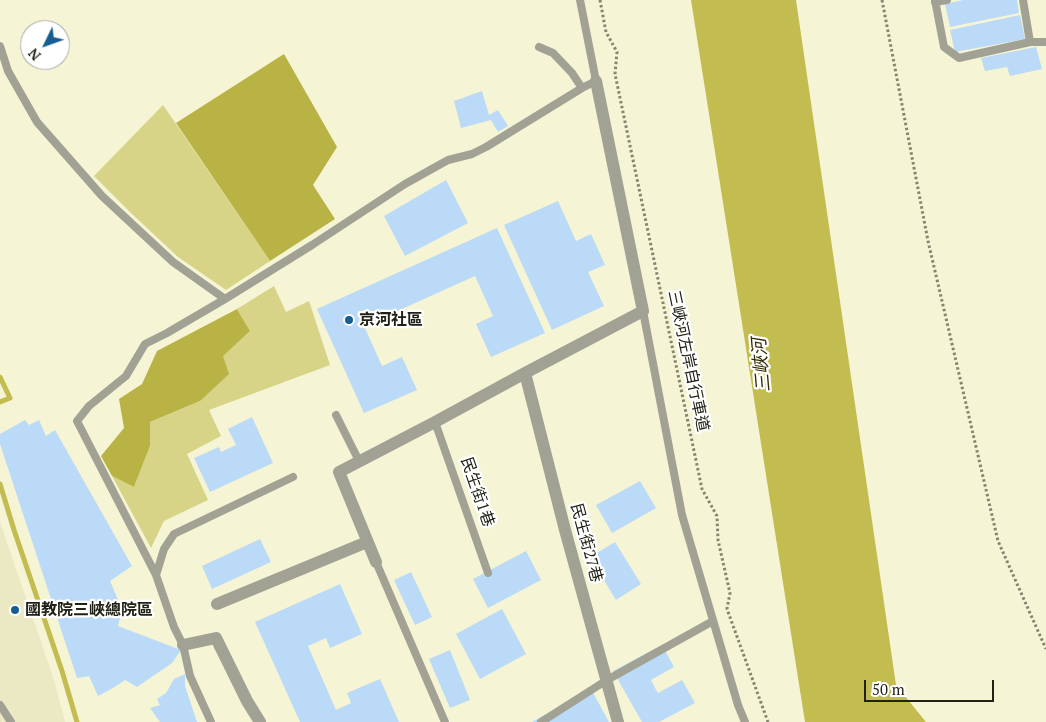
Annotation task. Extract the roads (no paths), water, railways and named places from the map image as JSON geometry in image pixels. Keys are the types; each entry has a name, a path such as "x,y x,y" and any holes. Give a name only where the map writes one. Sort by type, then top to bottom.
{"street":[{"path":"376,562 339,472 643,311 596,81"},
{"name":"民生街27巷","path":"525,372 564,530 618,722"},
{"path":"217,604 367,542"},
{"path":"183,645 216,638 247,701 260,722"}],"lane":[{"path":"211,722 190,676 183,645 174,627 156,575 77,421 89,406 126,376 145,344 225,299 405,184 448,160 472,154 486,148 596,81 580,0"},
{"path":"947,0 935,1 944,47 958,58 1030,42 1046,42"},
{"path":"1023,0 1030,42"},
{"path":"0,46 8,71 37,122 102,196 173,262 225,299"},
{"path":"539,47 553,54 572,73 582,88"},
{"path":"643,311 682,515 745,722"},
{"path":"336,415 359,461"},
{"name":"民生街1巷","path":"435,422 488,573"},
{"path":"156,575 164,549 174,534 293,477"},
{"path":"376,562 445,722"},
{"path":"541,722 607,680 713,621"},
{"path":"0,705 11,722"}],"water":[{"name":"三峽河","path":"691,0 796,0 896,685 926,722 805,722"}],"waterway":[{"path":"0,377 10,398 0,402"},
{"path":"0,484 77,722"}],"place":[{"name":"京河社區","path":"349,320"},
{"name":"國教院三峽總院區","path":"15,610"}]}
